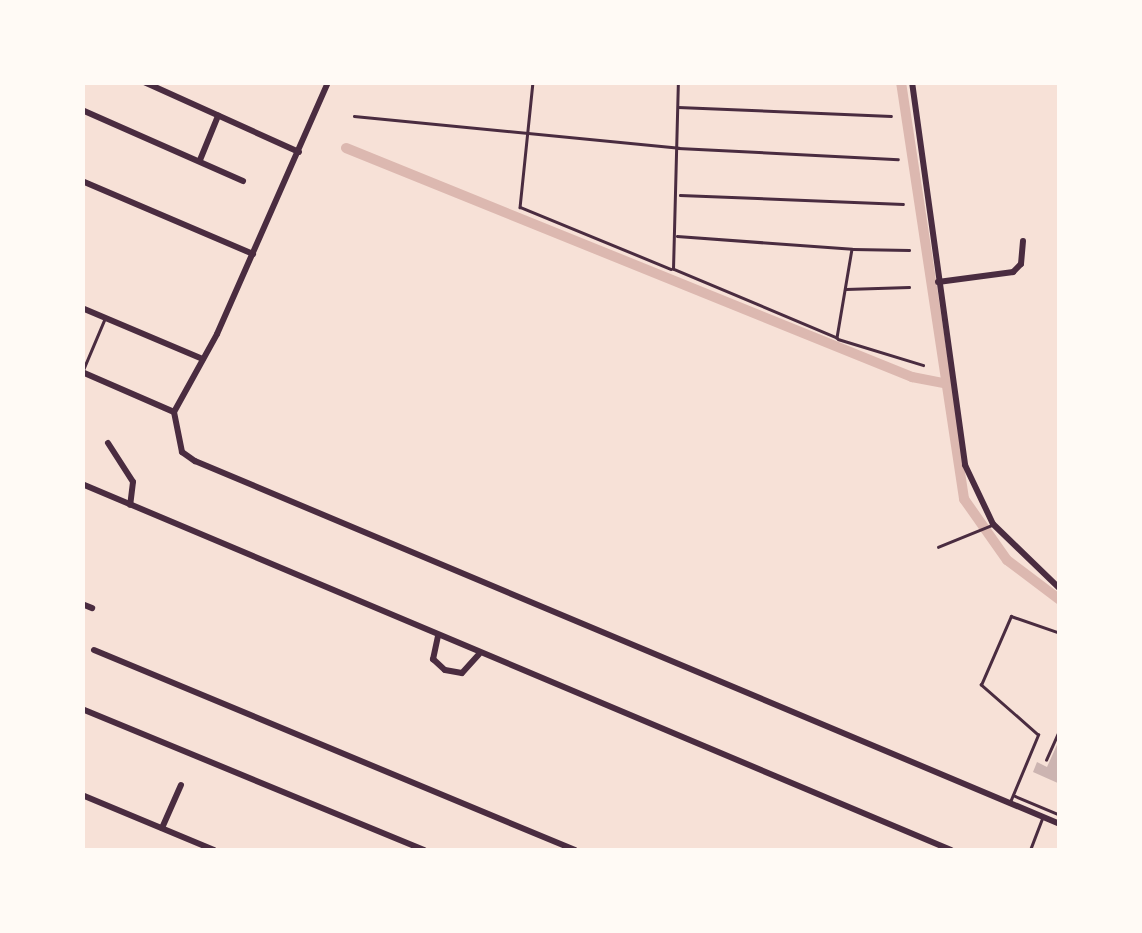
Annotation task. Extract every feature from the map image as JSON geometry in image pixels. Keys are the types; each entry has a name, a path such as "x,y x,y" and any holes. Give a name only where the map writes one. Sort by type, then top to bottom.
{"street":[{"path":"144,82 299,152"},
{"path":"328,82 253,254 174,412 182,452 194,461 1011,799 1060,824"},
{"path":"912,82 961,448 990,526 1060,589"},
{"path":"82,110 243,181"},
{"path":"200,160 218,116"},
{"path":"82,181 253,254"},
{"path":"938,282 1013,272 1022,264 1023,241"},
{"path":"82,308 203,360"},
{"path":"82,372 174,412"},
{"path":"108,443 133,482 130,505"},
{"path":"82,484 951,850"},
{"path":"82,604 92,608"},
{"path":"438,636 433,659 446,670 462,673 480,654"},
{"path":"94,650 576,850"},
{"path":"82,709 424,850"},
{"path":"162,828 180,785"},
{"path":"82,795 214,850"}],"lane":[{"path":"82,372 104,318"},
{"path":"938,547 990,526"},
{"path":"1060,633 1010,616 981,685 1038,736 1011,799 1060,814"},
{"path":"1046,760 1060,729"},
{"path":"1030,850 1043,817"}],"path":[{"path":"534,82 520,207 836,338 923,365"},
{"path":"672,269 678,236 678,82"},
{"path":"678,106 891,116"},
{"path":"354,116 678,148 898,159"},
{"path":"678,195 903,204"},
{"path":"678,236 910,250"},
{"path":"836,338 852,248"},
{"path":"845,289 909,287"}],"building":[{"path":"1060,738 1060,784 1033,772 1037,762 1047,767"}],"waterway":[{"path":"901,82 964,499 1007,560 1060,600"},
{"path":"346,148 912,377 942,383"}]}
